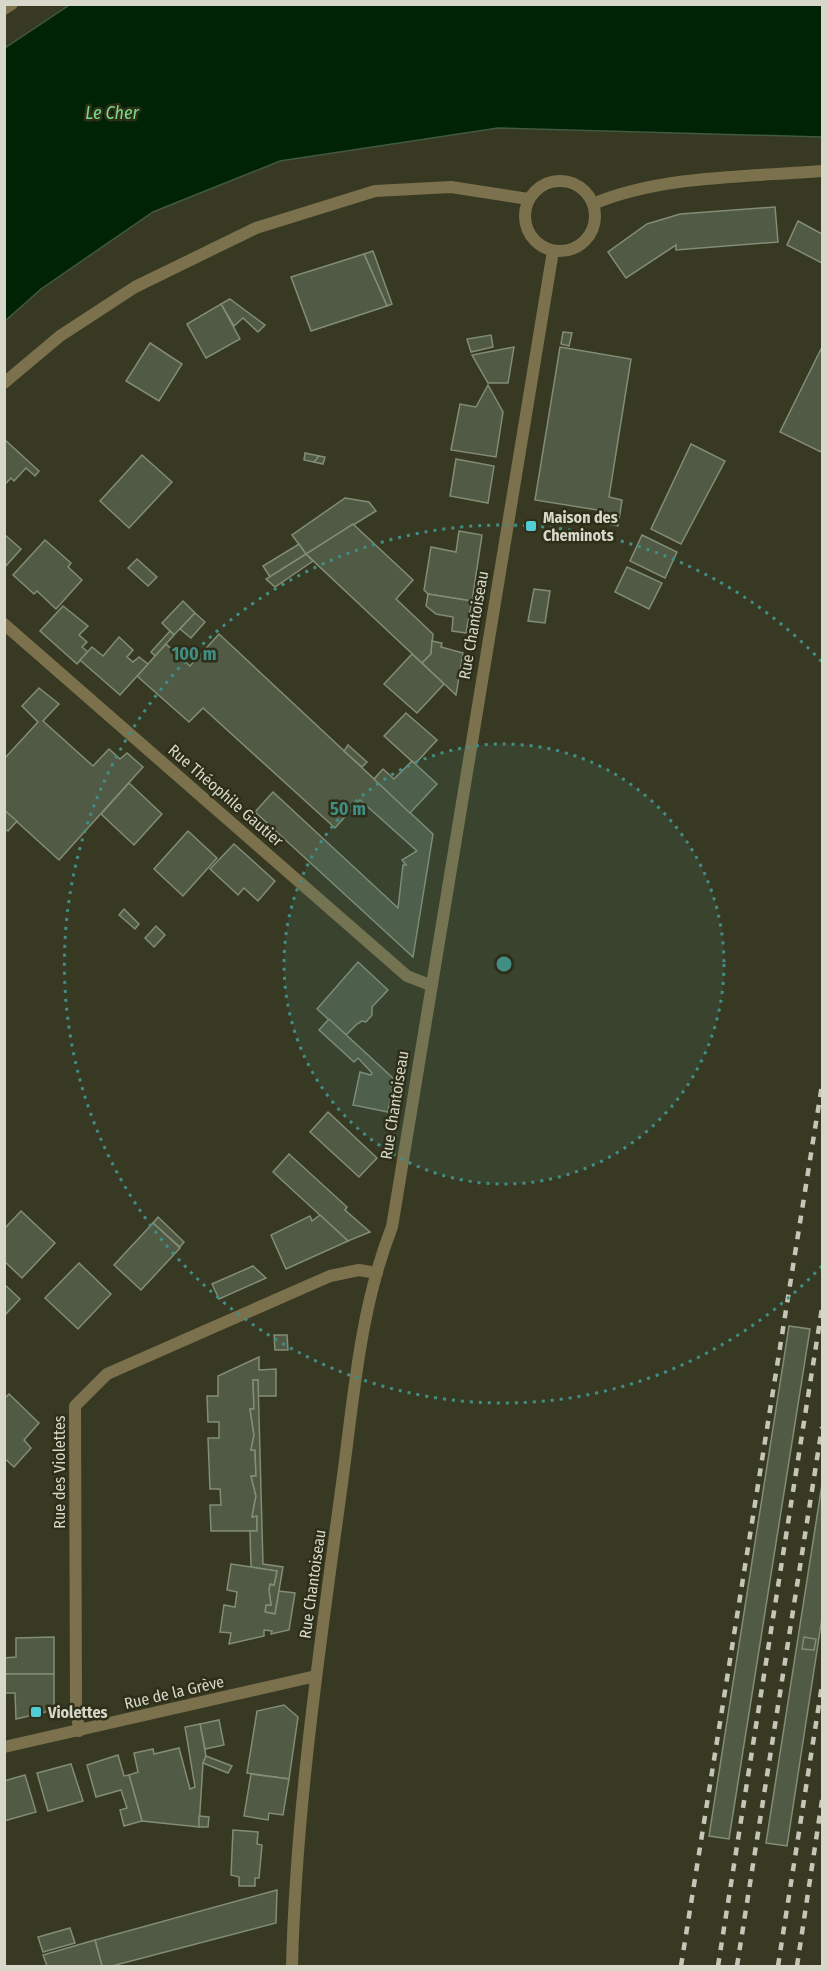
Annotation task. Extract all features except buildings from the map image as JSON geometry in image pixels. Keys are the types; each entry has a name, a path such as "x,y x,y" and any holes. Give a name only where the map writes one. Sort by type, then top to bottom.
{"street":[{"path":"4,9 12,4"},
{"path":"593,204 619,192 653,185 822,171"},
{"path":"568,181 579,186 593,204 594,225 590,234 574,248 553,251 534,240 528,231 525,209 528,199 545,183 568,181"},
{"path":"4,383 60,336 135,287 256,228 375,191 451,187 528,199"},
{"name":"Rue Chantoiseau","path":"292,1966 294,1913 316,1676 365,1320 392,1227 430,985 553,251"},
{"name":"Rue Théophile Gautier","path":"4,624 407,976 430,985"},
{"name":"Rue des Violettes","path":"79,1731 76,1705 75,1406 107,1374 330,1276 359,1270 377,1273"},
{"name":"Rue de la Grève","path":"4,1748 316,1676"}],"water":[{"name":"Le Cher","path":"71,4 822,5 822,137 498,128 280,161 153,212 41,289 5,321 5,48"}],"railway":[{"path":"681,1966 822,1085"},
{"path":"718,1966 822,1308"},
{"path":"737,1966 822,1427"},
{"path":"778,1966 822,1685"},
{"path":"797,1966 822,1800"}],"place":[{"name":"Maison des Cheminots","path":"531,526"},
{"name":"Violettes","path":"36,1712"}]}
